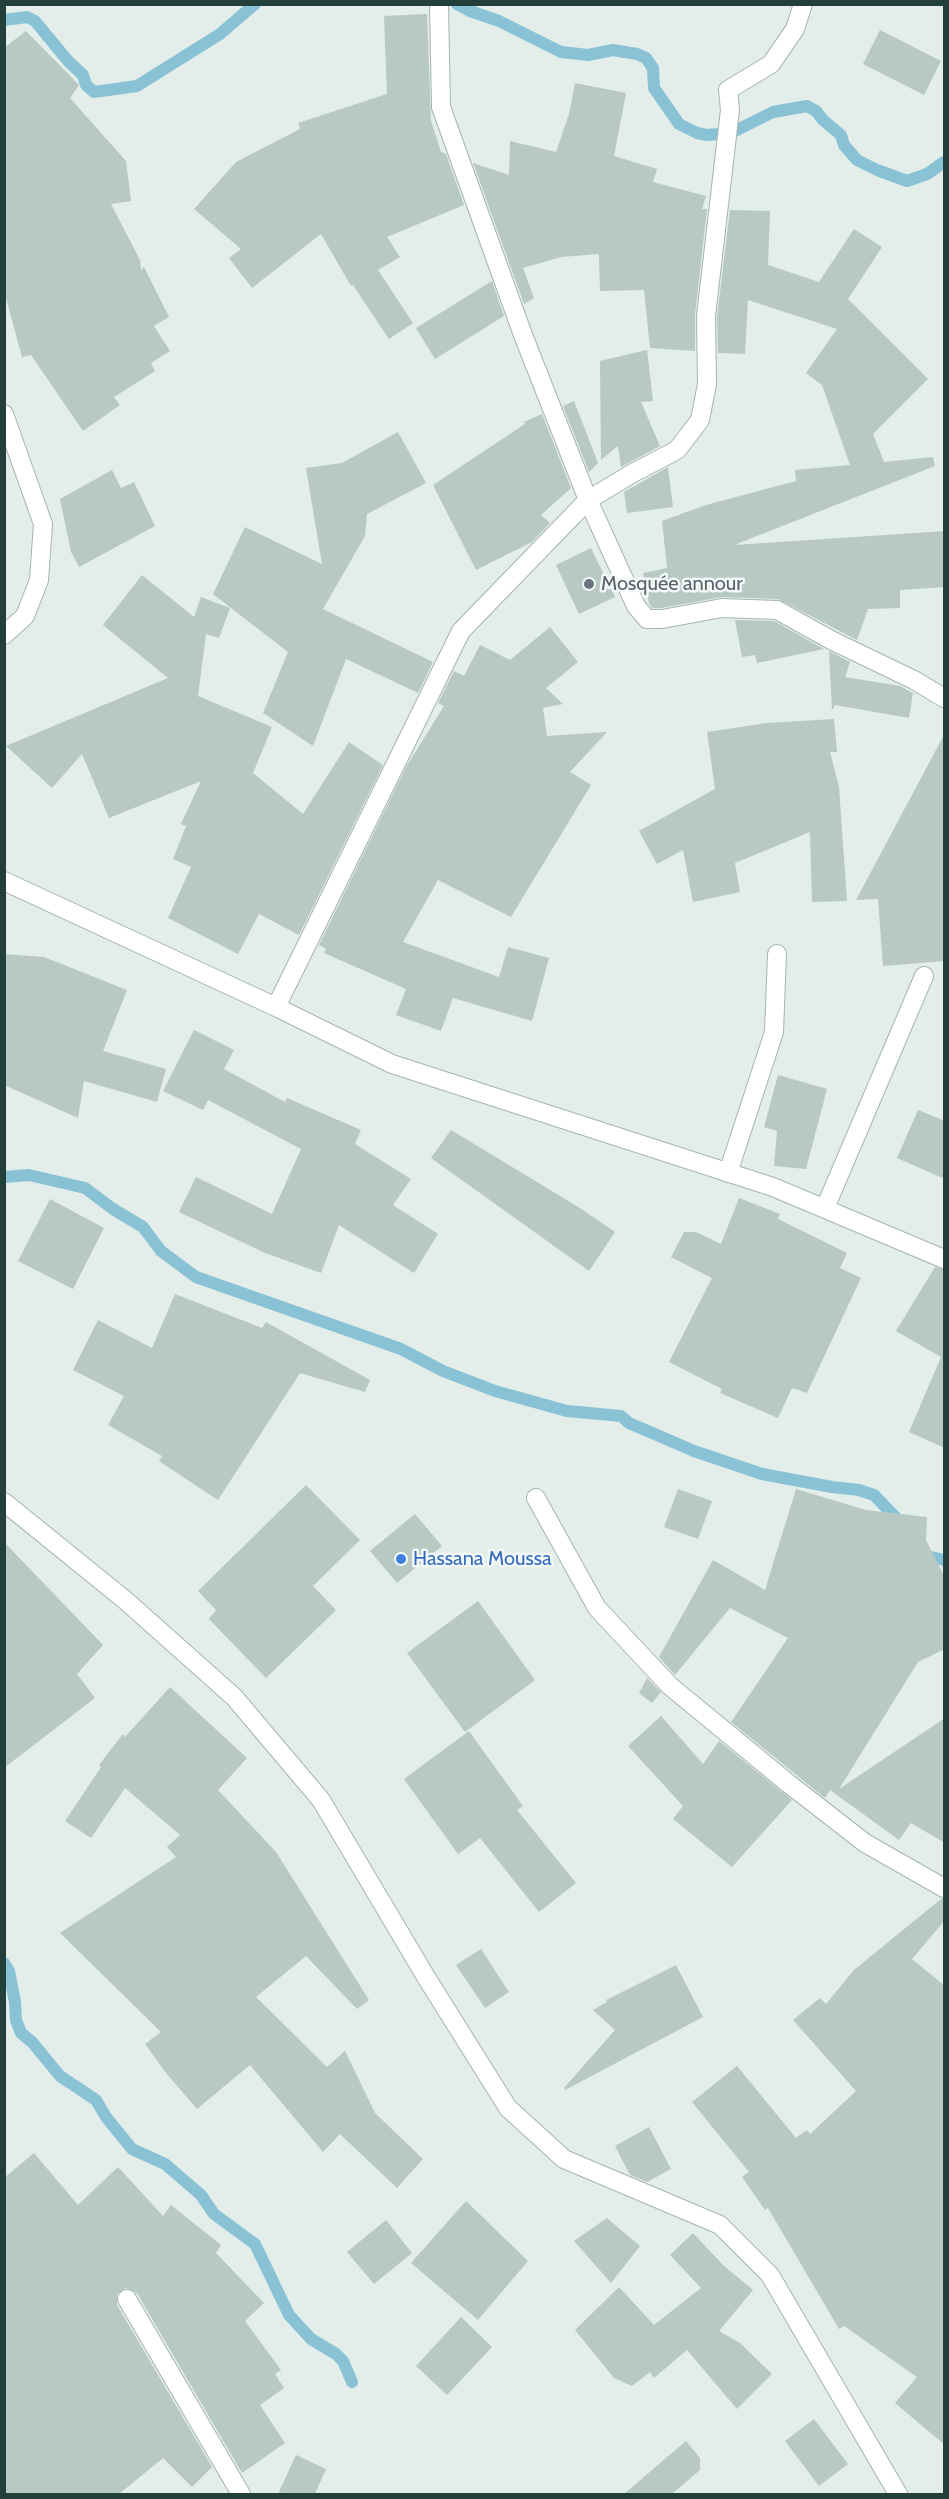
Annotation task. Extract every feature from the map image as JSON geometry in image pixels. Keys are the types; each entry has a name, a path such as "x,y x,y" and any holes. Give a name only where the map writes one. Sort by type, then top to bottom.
{"street":[{"path":"439,4 441,107 523,335 588,500 636,606 646,619 662,619 722,608 777,610 945,698"},
{"path":"276,1007 461,631 588,500 677,450 700,420 707,384 706,316 730,110 728,90 771,64 795,29 802,4"},
{"path":"4,414 43,524 39,580 25,616 4,636"},
{"path":"4,881 276,1007 392,1064 773,1187 945,1259"},
{"path":"728,1173 774,1032 777,954"},
{"path":"825,1208 924,976"},
{"path":"536,1498 597,1608 670,1686 865,1843 945,1888"},
{"path":"4,1502 125,1600 234,1697 321,1800 426,1977 508,2108 564,2159 720,2225 770,2275 898,2494"},
{"path":"127,2299 241,2494"}],"building":[{"path":"427,14 431,121 441,152 446,154 464,205 387,237 400,257 378,270 413,323 389,339 353,285 351,286 321,234 252,288 229,258 241,249 194,209 236,162 300,129 298,123 387,94 384,16"},
{"path":"880,30 941,61 924,95 863,64"},
{"path":"26,31 79,85 70,98 126,161 131,201 111,204 140,260 141,270 144,267 169,317 154,326 170,351 151,363 155,371 114,397 120,405 83,431 31,355 22,357 4,291 4,48"},
{"path":"575,83 626,93 614,156 657,169 653,182 706,196 702,209 707,209 695,315 695,351 650,348 644,290 600,291 599,254 561,257 523,268 534,298 524,304 473,163 509,175 510,141 556,152 569,114"},
{"path":"730,210 770,211 768,265 819,282 854,229 882,247 848,299 928,379 873,434 884,462 933,457 935,466 734,545 945,531 945,587 900,590 900,608 868,609 857,640 778,599 722,597 661,608 652,608 649,603 643,573 667,568 662,521 706,505 796,481 795,470 850,465 822,385 806,373 837,329 748,300 745,354 718,353 717,317"},
{"path":"492,281 504,316 435,359 416,328"},
{"path":"647,350 653,401 641,402 660,446 621,467 618,446 601,460 600,361"},
{"path":"574,401 598,463 589,472 563,406"},
{"path":"542,414 571,488 541,515 550,523 532,542 476,570 433,485 525,424 524,422"},
{"path":"398,432 426,483 367,514 365,536 323,609 433,662 418,693 346,659 313,746 263,713 288,652 213,594 245,527 322,564 306,468 342,463"},
{"path":"668,467 673,507 627,513 624,492"},
{"path":"112,470 121,488 134,482 155,526 79,567 71,552 60,499"},
{"path":"591,548 615,597 579,614 556,565"},
{"path":"142,575 194,617 201,597 230,608 219,638 206,634 198,696 272,727 253,773 303,814 349,742 383,765 299,935 259,914 238,954 168,918 191,867 173,859 186,826 181,824 201,781 109,818 82,754 52,788 6,746 168,678 103,625"},
{"path":"735,620 774,621 824,649 757,663 755,655 742,657"},
{"path":"550,627 578,662 546,688 563,704 543,708 547,736 607,732 570,772 591,785 511,917 438,880 403,942 499,977 508,947 549,958 532,1021 453,998 441,1031 396,1015 406,989 324,953 326,949 319,945 406,767 444,706 438,703 454,671 464,676 480,645 510,660"},
{"path":"829,651 850,662 845,677 900,686 913,693 909,718 835,705 832,710"},
{"path":"834,719 837,752 830,752 839,787 847,901 812,902 810,832 735,863 740,892 693,902 683,850 657,864 639,831 715,789 707,732 767,723"},
{"path":"945,733 945,961 883,966 878,899 856,900"},
{"path":"4,954 44,957 127,990 103,1051 166,1069 157,1102 84,1081 78,1118 4,1085"},
{"path":"194,1030 234,1050 224,1069 285,1102 287,1098 361,1130 355,1144 411,1179 393,1205 438,1234 414,1273 339,1225 321,1273 265,1253 179,1212 196,1177 272,1214 301,1149 208,1100 203,1110 163,1091"},
{"path":"778,1075 827,1089 806,1169 774,1166 777,1131 764,1127"},
{"path":"918,1110 945,1121 945,1179 897,1158"},
{"path":"451,1130 580,1208 615,1232 589,1271 431,1158"},
{"path":"739,1198 780,1214 778,1219 847,1253 840,1268 861,1278 807,1393 792,1388 778,1418 720,1393 722,1389 669,1362 712,1278 671,1257 684,1232 696,1232 721,1244"},
{"path":"50,1199 104,1228 73,1289 18,1261"},
{"path":"935,1267 945,1270 945,1448 909,1432 941,1357 896,1331"},
{"path":"175,1294 262,1328 266,1322 370,1380 365,1392 300,1373 218,1500 159,1461 162,1456 108,1425 124,1396 73,1370 98,1320 152,1348"},
{"path":"306,1485 360,1540 313,1586 336,1610 266,1678 209,1619 216,1610 198,1591"},
{"path":"678,1489 712,1501 698,1539 664,1527"},
{"path":"796,1489 866,1510 927,1517 926,1540 945,1578 945,1649 918,1662 839,1789 945,1718 945,1843 911,1823 899,1840 830,1790 825,1798 731,1722 788,1638 730,1608 675,1675 659,1657 713,1560 765,1590"},
{"path":"415,1514 442,1546 397,1583 370,1551"},
{"path":"4,1542 103,1645 77,1674 95,1698 4,1768"},
{"path":"478,1601 535,1680 465,1732 407,1653"},
{"path":"647,1678 661,1692 652,1703 639,1693"},
{"path":"170,1687 247,1758 218,1790 276,1852 369,2000 357,2009 306,1956 256,1997 327,2067 345,2051 375,2113 423,2159 397,2188 340,2134 323,2152 250,2065 197,2109 145,2044 161,2032 60,1933 176,1857 167,1847 180,1835 125,1788 91,1838 65,1821 101,1767 99,1765 123,1734 125,1737"},
{"path":"661,1716 703,1764 719,1741 792,1800 732,1867 673,1819 683,1806 628,1746"},
{"path":"469,1731 523,1806 517,1810 576,1883 539,1912 480,1838 458,1854 404,1779"},
{"path":"941,1899 945,1899 945,1920 912,1959 945,1986 945,2445 895,2403 917,2377 844,2326 839,2329 768,2208 765,2210 742,2177 749,2172 692,2102 737,2066 796,2138 807,2130 810,2134 856,2091 793,2020 820,1998 826,2004 854,1970"},
{"path":"481,1949 509,1992 485,2008 456,1965"},
{"path":"676,1965 703,2017 565,2090 564,2088 615,2030 593,2010 607,2002 606,2000"},
{"path":"649,2127 671,2169 647,2182 630,2175 615,2146"},
{"path":"34,2153 78,2205 118,2167 163,2216 171,2205 221,2245 216,2253 264,2303 245,2321 281,2370 275,2374 284,2388 260,2405 285,2443 242,2473 137,2293 126,2288 117,2294 117,2305 212,2467 192,2487 163,2458 119,2494 4,2494 4,2178"},
{"path":"466,2201 528,2261 478,2320 411,2263"},
{"path":"607,2218 640,2246 611,2283 574,2241"},
{"path":"386,2220 412,2253 374,2284 347,2252"},
{"path":"693,2233 724,2266 753,2290 719,2331 740,2343 772,2374 737,2409 687,2350 654,2378 650,2372 632,2386 614,2378 575,2330 619,2287 654,2325 701,2288 670,2255"},
{"path":"461,2317 492,2347 447,2395 416,2366"},
{"path":"814,2419 848,2464 819,2486 785,2441"},
{"path":"686,2441 700,2458 700,2470 672,2494 624,2494"},
{"path":"296,2455 326,2469 315,2494 278,2494"}],"waterway":[{"path":"4,20 27,17 35,21 68,61 83,75 86,85 94,92 137,86 220,34 255,4"},
{"path":"457,4 499,21 561,52 588,55 613,50 646,58 653,68 654,88 679,124 697,133 707,135 731,133 773,112 807,106 816,111 841,135 844,145 857,160 877,170 907,181 927,174 944,162"},
{"path":"4,1177 29,1175 85,1188 113,1209 143,1227 161,1251 196,1277 401,1349 443,1371 495,1391 567,1411 621,1416 629,1423 694,1451 762,1474 859,1490 874,1495 902,1524"},
{"path":"923,1555 944,1560"},
{"path":"4,1963 9,1971 16,2020 21,2033 32,2042 60,2076 96,2100 106,2117 132,2149 165,2164 201,2195 214,2214 255,2244 289,2315 311,2339 336,2354 343,2361 352,2382"}],"place":[{"name":"Mosquée annour","path":"589,584"},
{"name":"Hassana Moussa","path":"401,1559"}]}
